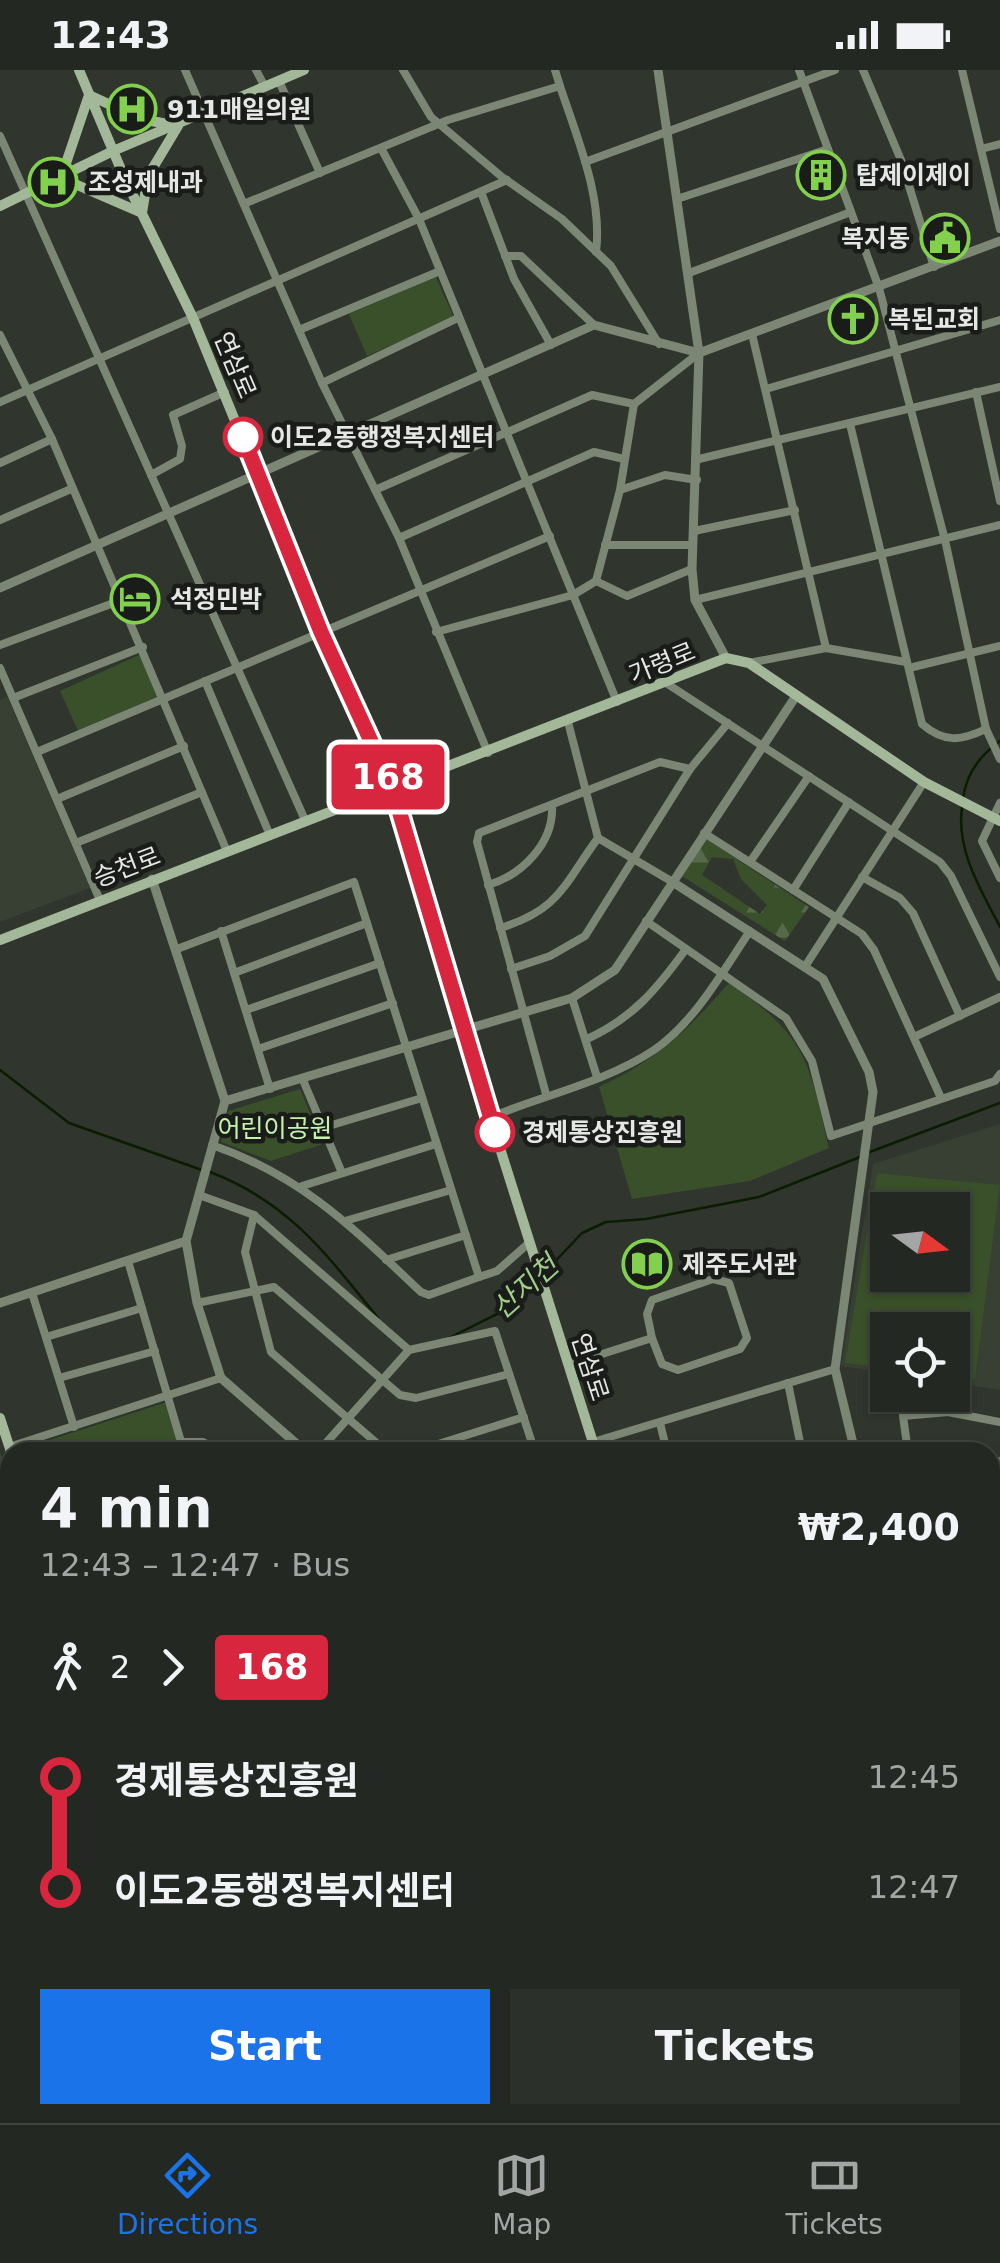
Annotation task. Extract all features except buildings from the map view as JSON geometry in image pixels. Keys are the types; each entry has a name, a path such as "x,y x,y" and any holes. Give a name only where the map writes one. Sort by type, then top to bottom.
{"main road":[{"name":"연삼로","path":"78,70 193,318 321,632 392,787 462,1028 591,1442"},
{"path":"0,206 113,152 304,70"},
{"path":"61,178 88,95 140,120 178,126"},
{"path":"61,178 142,213 148,176 178,126"},
{"name":"가령로","path":"392,787 726,658 748,663 924,782 996,819"},
{"name":"승천로","path":"0,940 99,898 392,787"},
{"path":"0,1418 8,1442"}],"street":[{"path":"185,70 322,383 399,538 488,753"},
{"path":"256,70 266,88"},
{"path":"403,70 431,117 507,180 562,219 611,266 660,346"},
{"path":"555,70 585,162 598,232 596,252"},
{"path":"658,70 680,198 699,354 699,459 692,569 695,600 726,658"},
{"path":"799,70 879,288 945,540 986,728 1000,759"},
{"path":"585,162 834,70"},
{"path":"863,70 901,160 934,266"},
{"path":"962,70 1000,230"},
{"path":"279,82 320,173"},
{"path":"246,203 441,124 560,86"},
{"path":"0,136 305,820"},
{"path":"980,148 1000,144"},
{"path":"381,148 419,220 617,702"},
{"path":"680,198 828,148"},
{"path":"0,402 507,180"},
{"path":"481,192 505,256 551,345"},
{"path":"689,273 851,212"},
{"path":"436,632 573,594 596,581 620,490 634,404 699,354 1000,242"},
{"path":"505,256 520,256 594,324 660,346 699,354"},
{"path":"299,330 440,271"},
{"path":"322,383 458,318"},
{"path":"766,389 1000,320"},
{"path":"0,588 594,324"},
{"path":"752,334 826,648"},
{"path":"0,335 52,440 226,849"},
{"path":"699,459 1000,387"},
{"path":"150,475 180,459 182,446 173,415 224,392"},
{"path":"976,392 1000,501"},
{"path":"375,490 592,395 634,404"},
{"path":"850,424 922,724 935,736 968,738 986,728"},
{"path":"0,463 52,440"},
{"path":"399,538 594,452 624,458"},
{"path":"620,490 665,475 697,480"},
{"path":"0,520 71,489"},
{"path":"694,531 795,510"},
{"path":"695,600 1000,526"},
{"path":"37,752 550,536"},
{"path":"605,545 693,545"},
{"path":"596,581 627,596 692,569"},
{"path":"0,646 120,601"},
{"path":"748,663 826,648 907,665 1000,646"},
{"path":"13,698 143,647"},
{"path":"0,668 99,898"},
{"path":"205,681 269,832"},
{"path":"666,682 940,862 951,876 1000,978"},
{"path":"225,1101 572,998 615,970 796,696"},
{"path":"500,928 528,920 554,902 598,838 568,722"},
{"path":"511,969 550,956 585,936 638,858 690,769 728,723"},
{"path":"57,800 184,746"},
{"path":"546,1094 488,886 477,842 479,833 660,762 690,769"},
{"path":"750,862 809,776"},
{"path":"806,964 924,782"},
{"path":"76,843 202,792"},
{"path":"794,890 849,802"},
{"path":"1000,803 996,819 982,842 1000,878"},
{"path":"488,886 522,870 553,826 552,806"},
{"path":"703,832 862,934 874,950 941,1098"},
{"path":"598,838 638,858 806,964 836,997 870,1072 873,1092 835,1369 853,1442"},
{"path":"862,877 900,898 913,914 960,1016"},
{"path":"152,879 225,1101 186,1242 198,1303 221,1378 295,1442"},
{"path":"177,949 354,882 480,1277"},
{"path":"646,922 786,1018 812,1061 831,1136 996,1080 1000,1074"},
{"path":"234,972 368,923"},
{"path":"221,931 270,1090"},
{"path":"491,1117 597,1077 656,1048 721,974 750,931"},
{"path":"587,1039 627,1019 646,1003 686,949"},
{"path":"246,1010 380,963"},
{"path":"572,998 597,1077"},
{"path":"914,1037 1000,998"},
{"path":"258,1050 392,1004"},
{"path":"303,1080 342,1173"},
{"path":"322,1128 422,1098"},
{"path":"302,1186 436,1144"},
{"path":"212,1146 248,1158 302,1186 429,1295 497,1271 531,1245"},
{"path":"345,1221 452,1190"},
{"path":"198,1199 254,1215 409,1350"},
{"path":"254,1215 245,1252 271,1352 375,1442"},
{"path":"386,1260 466,1234"},
{"path":"0,1302 186,1242"},
{"path":"128,1261 181,1442 203,1442"},
{"path":"713,1279 729,1283 747,1338 740,1349 678,1370 662,1364 652,1338 647,1314 652,1300 713,1279"},
{"path":"198,1303 274,1287 288,1295 400,1395 416,1398 509,1374"},
{"path":"32,1293 74,1426"},
{"path":"46,1337 142,1308"},
{"path":"327,1442 409,1350 495,1330 532,1442"},
{"path":"568,1364 652,1338"},
{"path":"59,1378 155,1351"},
{"path":"611,1442 835,1369"},
{"path":"31,1442 221,1378"},
{"path":"788,1384 800,1442"},
{"path":"906,1442 902,1416 948,1412 1000,1422"},
{"path":"446,1442 524,1418"},
{"path":"660,1423 665,1442"}],"shaded area":[{"path":"7,696 90,888 0,922 0,700"},
{"path":"1000,1124 1000,1390 970,1386 970,1312 870,1312 870,1370 841,1366 873,1164"}],"green space":[{"path":"436,277 454,318 367,356 349,314"},
{"path":"141,654 160,696 79,733 60,691"},
{"path":"705,838 809,907 785,941 680,875","holes":["712,857 733,859 741,879 767,905 760,914 702,875"]},
{"path":"729,983 775,1019 801,1053 816,1092 829,1148 750,1181 632,1199 599,1087 670,1043"},
{"name":"어린이공원","path":"300,1089 323,1144 271,1161 221,1142 228,1111"},
{"path":"877,1173 1000,1185 975,1379 970,1378 970,1312 870,1312 870,1366 845,1363 870,1215 870,1292 970,1292 970,1192 874,1192"},
{"path":"167,1402 177,1442 44,1442"}],"waterway":[{"name":"산지천","path":"963,799 975,766 1000,741"},
{"name":"산지천","path":"962,807 966,855 1000,927"},
{"name":"산지천","path":"0,1070 69,1123 202,1170"},
{"name":"산지천","path":"867,1153 1000,1103"},
{"name":"산지천","path":"543,1274 582,1233 606,1222 646,1219 759,1197 860,1157"},
{"name":"산지천","path":"210,1172 238,1184 284,1215 323,1252 378,1318"},
{"name":"산지천","path":"449,1338 511,1307 537,1280"}],"bus line":[{"name":"168","path":"243,437 321,632 392,787 495,1132"}],"place":[{"name":"911매일의원","path":"132,109"},
{"name":"탑제이제이","path":"821,175"},
{"name":"조성제내과","path":"53,182"},
{"name":"복지동","path":"945,238"},
{"name":"복된교회","path":"853,319"},
{"name":"이도2동행정복지센터","path":"243,437"},
{"name":"석정민박","path":"135,599"},
{"name":"경제통상진흥원","path":"495,1132"},
{"name":"제주도서관","path":"647,1264"}]}
